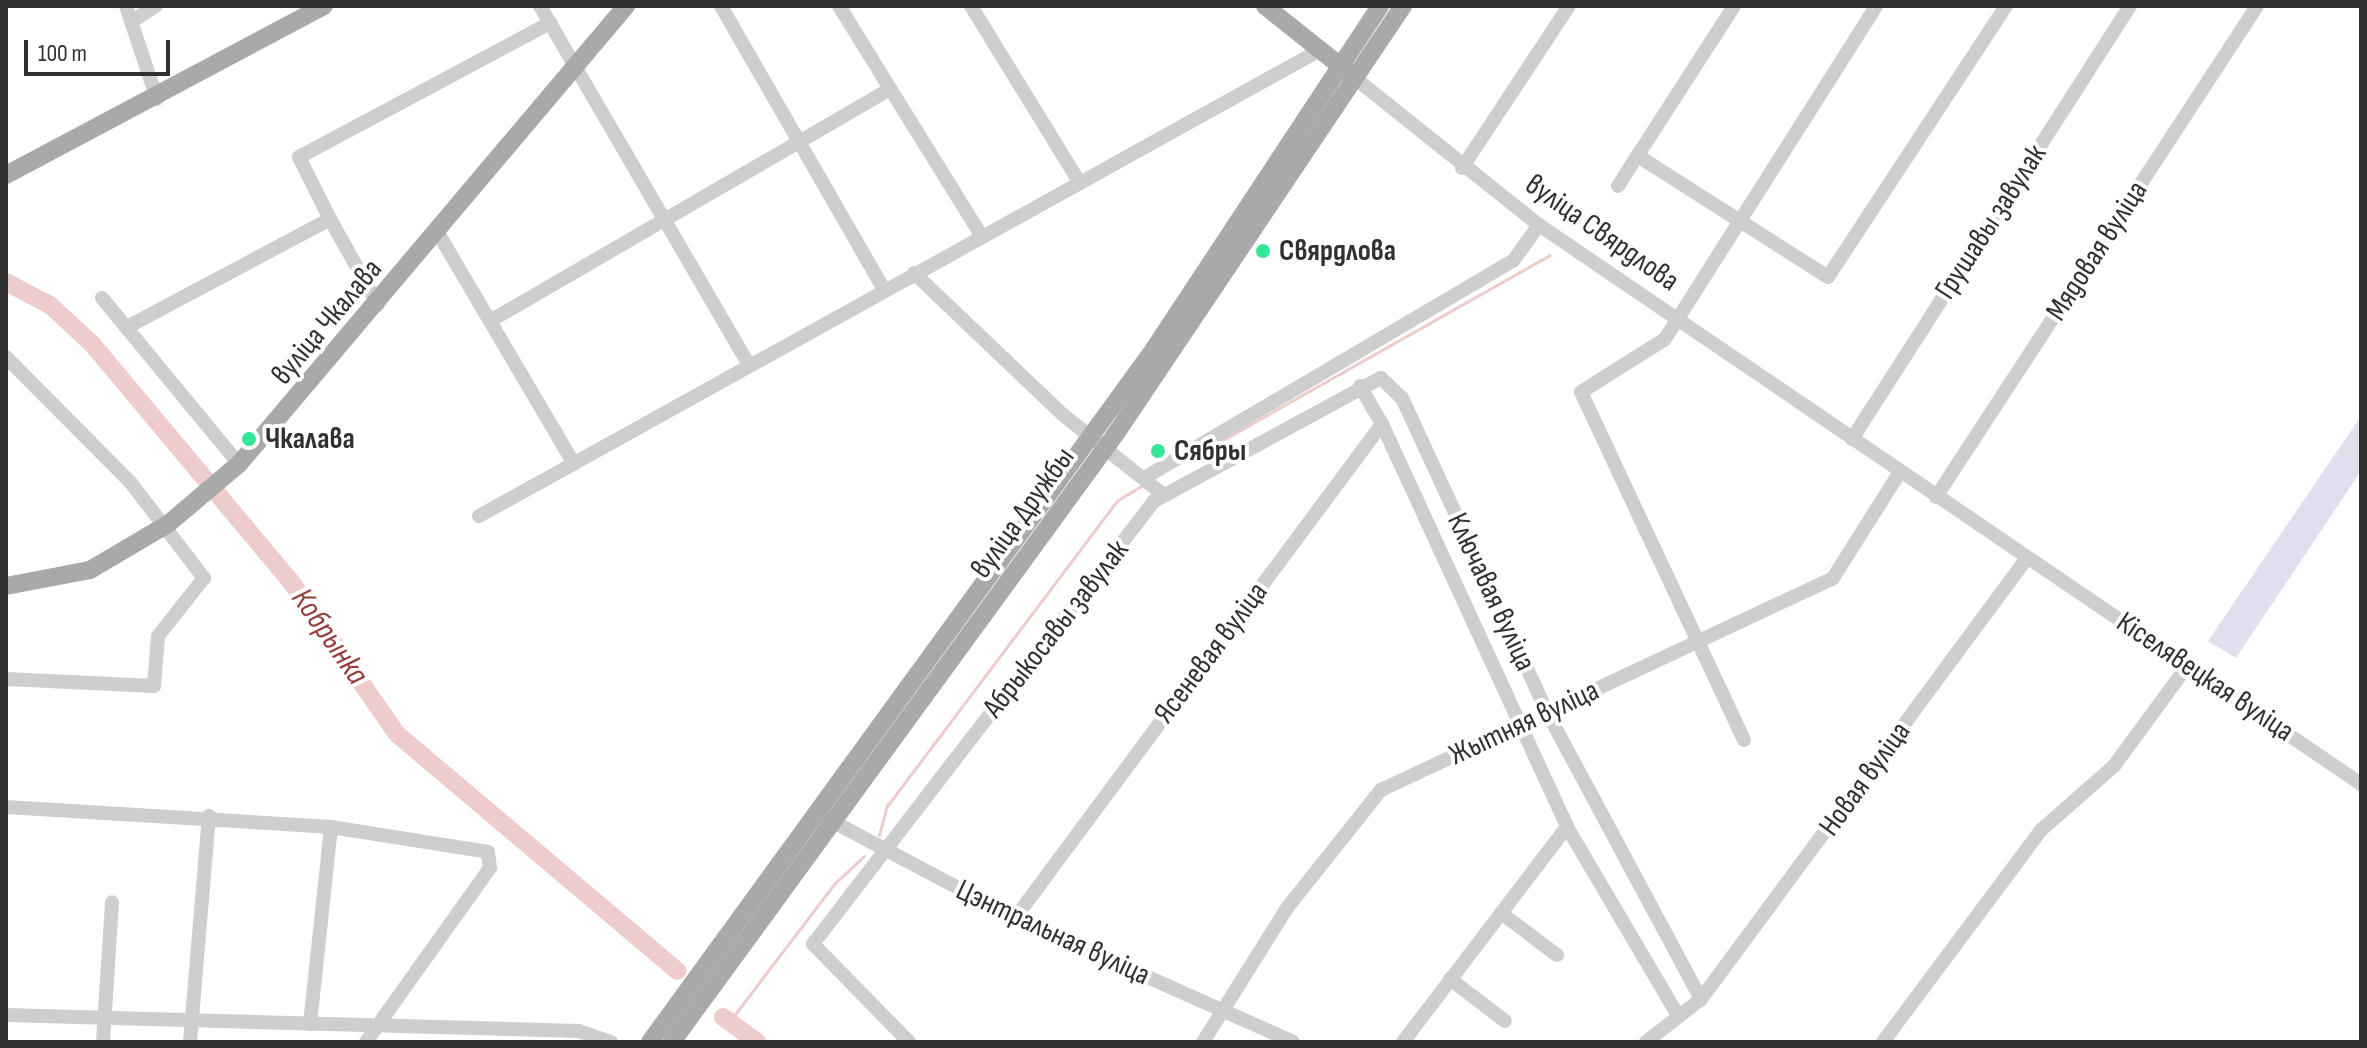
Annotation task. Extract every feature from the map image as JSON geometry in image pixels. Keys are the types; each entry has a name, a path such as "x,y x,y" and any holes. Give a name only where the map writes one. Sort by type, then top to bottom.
{"main road":[{"path":"6,175 157,99 324,6"},
{"name":"вуліца Чкалава","path":"6,586 90,570 168,524 223,480 378,305 574,62 626,6"},
{"name":"вуліца Свярдлова","path":"1265,6 1356,79"},
{"path":"1356,79 1352,64 1383,6"},
{"name":"вуліца Дружбы","path":"650,1042 826,818 1042,534 1154,349 1340,66 1383,6"},
{"name":"вуліца Дружбы","path":"672,1042 826,818 878,731 1098,442 1297,165 1403,6"},
{"path":"1297,165 1343,83 1340,66"},
{"path":"658,1042 694,983"}],"street":[{"path":"126,6 157,99"},
{"path":"131,22 156,6"},
{"path":"540,6 748,364"},
{"path":"721,6 884,290"},
{"path":"839,6 981,235"},
{"path":"971,6 1080,183"},
{"path":"1462,168 1569,6"},
{"path":"1618,186 1734,6"},
{"path":"1744,740 1581,392 1665,339 1876,6"},
{"path":"1638,156 1739,221 1832,275 2006,6"},
{"name":"Грушавы завулак","path":"1852,439 2130,6"},
{"name":"Мядовая вуліца","path":"1936,497 2256,6"},
{"path":"378,305 299,157 550,23"},
{"path":"479,516 748,364 1320,50"},
{"name":"вуліца Свярдлова","path":"1356,79 1462,168 1539,225 2027,558"},
{"path":"490,321 664,217 890,89"},
{"path":"129,326 330,219"},
{"path":"1144,478 1513,261 1539,225"},
{"path":"438,233 574,464"},
{"path":"914,273 1098,442 1164,495"},
{"path":"102,298 129,326 239,464"},
{"path":"6,357 168,524 204,578 158,636 154,686 6,679"},
{"name":"Ключавая вуліца","path":"1360,386 1381,378 1402,398 1547,712 1701,999"},
{"path":"1360,386 1382,424"},
{"name":"Абрыкосавы завулак","path":"909,1042 813,944 1164,495 1360,386"},
{"name":"Ключавая вуліца","path":"1382,424 1517,726 1567,827 1677,1014"},
{"name":"Ясеневая вуліца","path":"1015,918 1382,424"},
{"name":"Жытняя вуліца","path":"1203,1042 1219,1007 1381,790 1833,578 1900,472"},
{"name":"Кіселявецкая вуліца","path":"2027,558 2361,784"},
{"name":"Новая вуліца","path":"1701,999 2027,558"},
{"path":"1883,1042 2040,831 2114,766 2188,665"},
{"path":"6,807 209,816 331,827 481,847 490,868 366,1042"},
{"path":"190,1042 209,816"},
{"name":"Цэнтральная вуліца","path":"826,818 884,853 1015,918 1293,1042"},
{"path":"310,1024 331,827"},
{"path":"1403,1042 1567,827"},
{"path":"103,1042 112,902"},
{"path":"1501,913 1557,955"},
{"path":"1450,979 1505,1021"},
{"path":"1646,1042 1677,1014 1701,999"},
{"path":"6,1015 378,1026 522,1036 579,1031 611,1042"}],"shaded area":[{"path":"2361,416 2361,471 2236,658 2208,641"}],"waterway":[{"path":"1191,458 1550,255"},
{"name":"Кобрынка","path":"6,282 50,305 93,345 292,583 397,734 677,971"},
{"path":"879,835 887,806 1118,500 1143,485"},
{"path":"729,1022 834,884 864,856"},
{"name":"Кобрынка","path":"723,1017 757,1042"}],"place":[{"name":"Свярдлова","path":"1263,251"},
{"name":"Чкалава","path":"249,439"},
{"name":"Сябры","path":"1158,451"}]}
